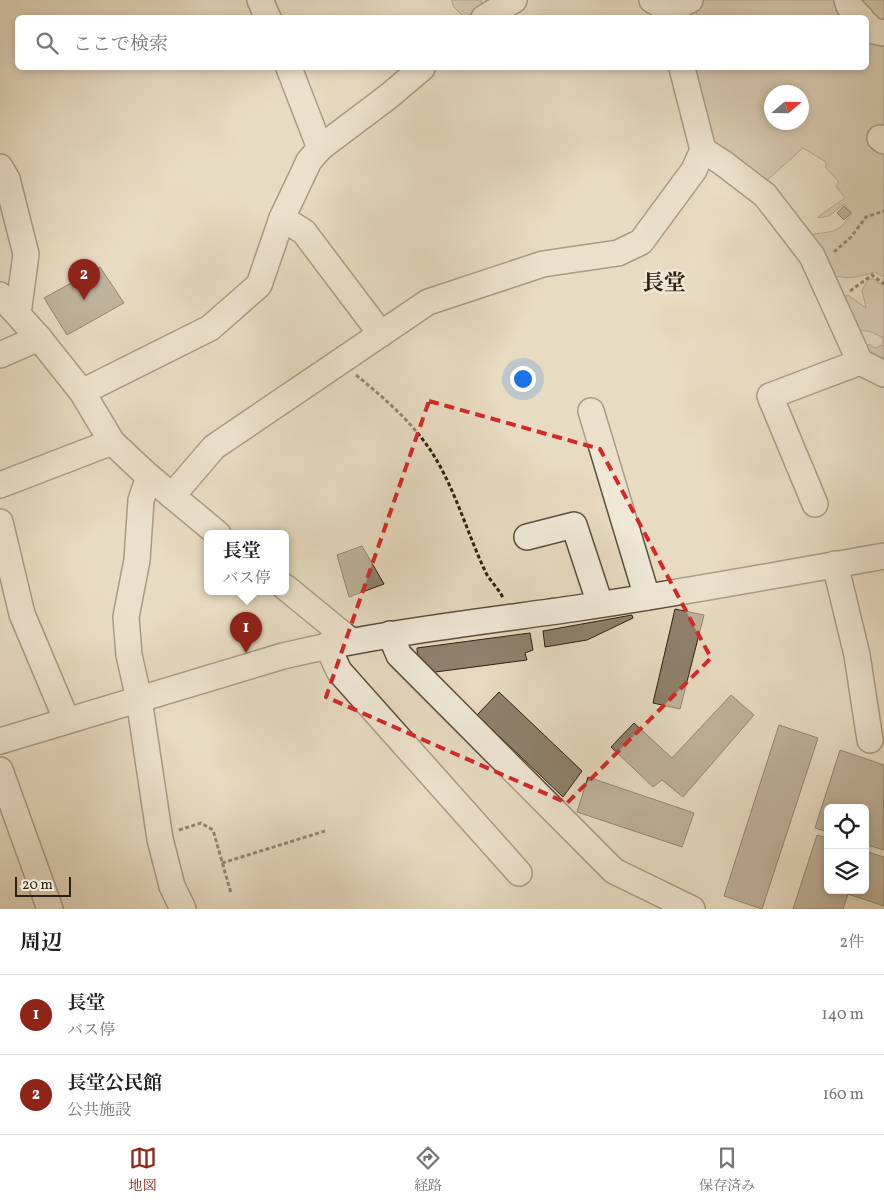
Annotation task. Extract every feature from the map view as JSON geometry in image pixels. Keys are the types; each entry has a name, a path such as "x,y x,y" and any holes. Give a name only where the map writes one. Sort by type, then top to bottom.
{"street":[{"path":"260,0 267,15"},
{"path":"489,15 514,0"},
{"path":"847,0 849,6 857,15"},
{"path":"869,27 873,30 884,33"},
{"path":"289,70 320,148"},
{"path":"82,392 210,328 259,285 282,218 309,161 320,148 389,96 420,70"},
{"path":"172,496 214,446 428,302 543,264 618,253 640,242 694,170 703,150 683,70"},
{"path":"703,150 765,194 812,256 860,362 884,374"},
{"path":"0,167 7,179 26,254 18,314"},
{"path":"282,218 304,232 381,334"},
{"path":"0,295 39,338 82,392 112,442 149,477 213,530"},
{"path":"0,355 39,338"},
{"path":"816,504 770,396 860,362"},
{"path":"591,411 648,597"},
{"path":"0,485 112,442"},
{"path":"149,477 141,500 137,560 126,617 129,656 139,698 159,835 172,886 183,909"},
{"path":"0,522 22,614 67,721"},
{"path":"527,537 574,525 600,604"},
{"path":"0,741 139,698 327,645 390,634 648,597 884,556"},
{"path":"836,564 856,655 870,740"},
{"path":"289,590 351,641"},
{"path":"390,634 398,654 614,871 692,909"},
{"path":"327,645 339,671 519,873"},
{"path":"0,770 50,909"}],"path":[{"path":"817,267 851,237 866,217 884,211"},
{"path":"832,301 872,275 884,284"},
{"path":"340,362 386,399 415,430 431,452 444,474 487,575 502,595 512,617"},
{"path":"159,835 202,823 212,830 231,893"},
{"path":"222,863 325,832"}],"highlighted area":[{"path":"429,401 600,449 711,658 567,803 326,697"}],"shaded area":[{"path":"452,0 481,0 483,6 469,15 462,15 453,6"},
{"path":"704,0 884,0 884,277 875,272 854,277 844,277 832,275 809,235 838,229 852,213 844,204 829,216 818,217 845,198 836,186 839,182 826,168 826,162 803,148 765,182 711,143 700,104 700,84 696,70 869,70 869,15 697,15 693,6"},
{"path":"884,278 884,371 870,363 867,348 869,344 875,348 883,345 883,338 869,331 854,333 840,299 848,295 866,308 862,290 869,279 873,279 882,285"}],"building":[{"path":"844,206 851,213 844,220 837,213"},
{"path":"100,267 124,303 67,335 44,298"},
{"path":"362,546 384,584 349,597 337,555"},
{"path":"675,609 704,615 680,709 653,703"},
{"path":"632,615 633,618 587,640 545,647 543,631"},
{"path":"530,633 533,650 525,653 527,660 428,673 426,662 418,662 417,648"},
{"path":"499,692 582,771 563,797 477,715"},
{"path":"731,695 754,715 683,797 662,780 653,787 611,747 634,723 672,758"},
{"path":"779,725 818,738 762,909 724,896"},
{"path":"840,750 884,765 883,850 869,845 869,804 824,804 824,831 815,828"},
{"path":"588,777 694,813 682,847 577,812"},
{"path":"817,835 824,837 824,894 848,894 843,909 793,909"},
{"path":"869,852 884,857 884,906 848,894 869,894"}],"place":[{"name":"長堂公民館","path":"84,300"},
{"name":"長堂","path":"246,653"}],"district":[{"name":"長堂","path":"664,282"}]}
